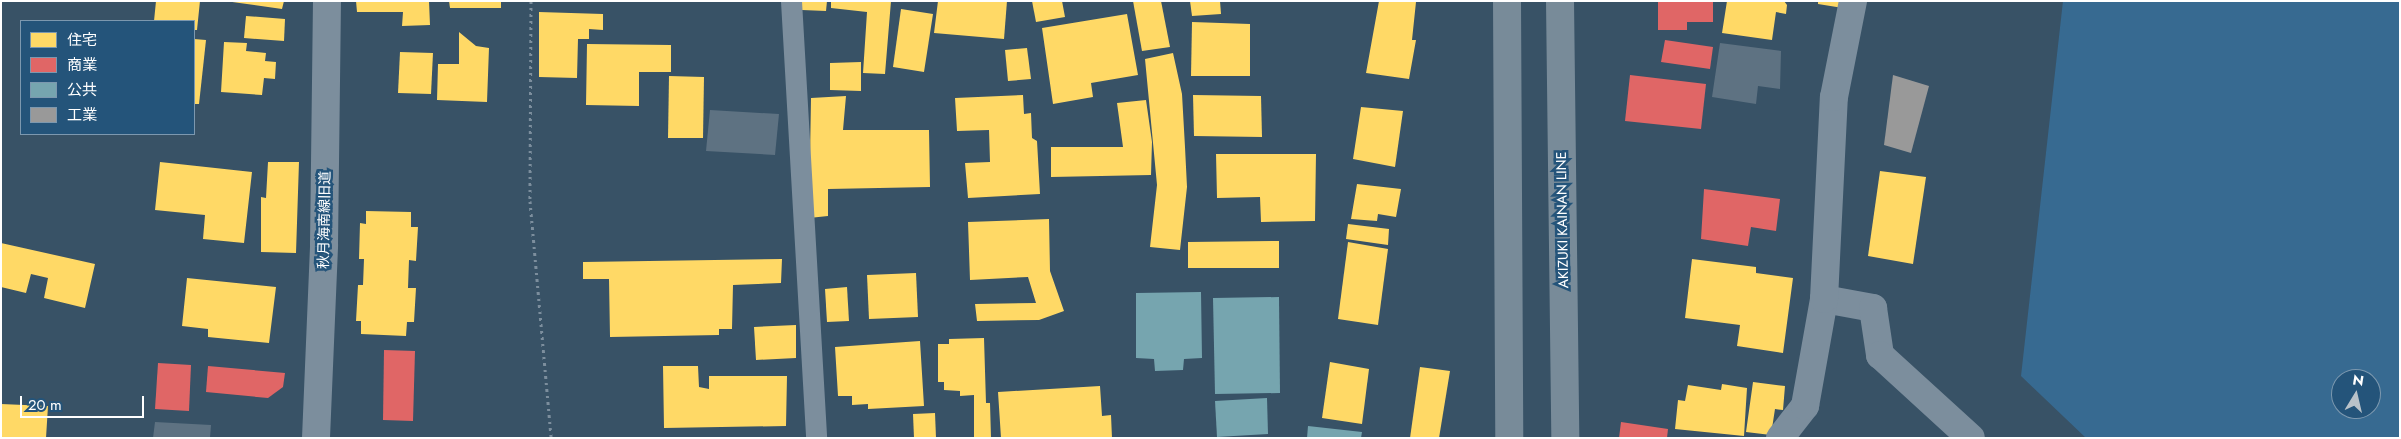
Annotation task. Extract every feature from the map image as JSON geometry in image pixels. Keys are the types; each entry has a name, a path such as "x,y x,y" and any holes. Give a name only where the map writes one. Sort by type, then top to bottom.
{"main road":[{"path":"1507,1 1509,438"},
{"name":"AKIZUKI KAINAN LINE","path":"1560,1 1564,438"}],"street":[{"name":"秋月海南線旧道","path":"316,438 324,246 327,1"},
{"path":"1780,438 1805,406 1824,299 1834,97 1853,1"},
{"path":"1824,299 1873,308 1880,354 1971,438"}],"lane":[{"path":"791,1 816,438"}],"path":[{"path":"531,1 530,201 551,438"}],"shaded area":[{"path":"2063,1 2400,1 2400,438 2086,438 2021,376"}],"building: 住宅":[{"path":"156,1 200,1 197,30 195,30 195,20 154,20"},
{"path":"225,1 284,1 282,9"},
{"path":"356,1 429,1 430,25 402,26 403,12 357,12"},
{"path":"449,1 501,1 501,8 450,8"},
{"path":"802,1 827,1 826,11 802,10"},
{"path":"831,1 891,1 885,74 863,73 867,12 831,8"},
{"path":"938,1 1007,1 1004,39 934,33"},
{"path":"1032,1 1062,1 1065,17 1036,22"},
{"path":"1133,1 1161,1 1170,47 1142,51"},
{"path":"1190,1 1220,1 1221,14 1192,16"},
{"path":"1379,1 1416,2 1412,40 1416,40 1409,79 1366,73"},
{"path":"1727,1 1784,1 1787,5 1786,14 1776,12 1772,40 1722,33"},
{"path":"1818,1 1850,1 1849,9 1818,4"},
{"path":"901,9 933,14 924,72 893,67"},
{"path":"539,12 603,14 603,30 589,29 589,39 578,39 577,78 539,77"},
{"path":"1127,14 1138,75 1091,83 1093,97 1053,104 1042,28"},
{"path":"246,16 285,19 284,41 244,38"},
{"path":"1192,22 1250,24 1250,76 1191,76"},
{"path":"459,32 476,46 489,48 487,102 437,100 438,64 459,64"},
{"path":"195,39 206,40 199,104 195,104"},
{"path":"224,42 247,43 246,51 266,53 265,61 276,62 275,79 264,78 262,95 221,92"},
{"path":"587,44 671,45 671,72 639,72 639,106 586,105"},
{"path":"1027,48 1031,79 1008,81 1005,50"},
{"path":"400,52 433,53 431,94 398,93"},
{"path":"1173,53 1182,94 1187,187 1180,250 1150,247 1157,185 1145,59"},
{"path":"861,62 861,91 830,90 830,63"},
{"path":"669,76 704,77 703,138 668,138"},
{"path":"1023,95 1024,114 1031,113 1032,138 1037,141 1040,194 968,198 965,163 990,162 989,130 957,131 955,98"},
{"path":"1193,95 1261,96 1262,137 1194,136"},
{"path":"846,96 843,130 929,130 930,187 828,189 828,216 809,218 811,98"},
{"path":"1146,100 1152,142 1151,175 1051,177 1051,147 1123,147 1117,103"},
{"path":"1361,107 1403,111 1395,167 1353,159"},
{"path":"1216,154 1316,154 1315,221 1261,222 1260,197 1217,198"},
{"path":"160,162 252,172 244,243 203,239 205,215 155,210"},
{"path":"268,162 299,162 296,253 261,252 261,197 266,198"},
{"path":"1880,171 1926,177 1913,264 1868,256"},
{"path":"1357,184 1401,189 1396,217 1378,214 1377,221 1351,219"},
{"path":"366,211 411,212 411,227 418,227 416,261 409,260 408,288 416,288 414,322 407,322 406,336 361,334 361,321 356,321 358,285 363,285 364,259 359,259 360,223 366,224"},
{"path":"1049,219 1050,271 1064,311 1039,320 977,321 975,304 1036,303 1028,277 970,280 968,222"},
{"path":"1348,224 1389,229 1388,245 1346,239"},
{"path":"1279,241 1279,268 1188,268 1188,242"},
{"path":"1348,242 1388,249 1378,325 1338,319"},
{"path":"1,243 95,264 85,308 44,298 48,278 31,274 26,293 1,287"},
{"path":"782,259 781,283 733,285 732,329 719,329 719,335 610,337 609,279 583,279 583,262"},
{"path":"1692,259 1756,267 1756,273 1793,278 1783,353 1737,346 1740,325 1685,318"},
{"path":"916,273 918,317 869,319 867,275"},
{"path":"187,278 276,287 269,343 208,337 208,329 182,326"},
{"path":"847,287 849,321 827,322 825,289"},
{"path":"796,325 796,358 756,360 754,327"},
{"path":"984,338 986,403 990,403 991,438 974,438 974,395 960,396 960,391 944,390 944,382 938,382 938,344 949,344 949,339"},
{"path":"920,341 924,406 868,409 868,404 852,405 852,396 838,396 835,347"},
{"path":"1330,362 1369,369 1362,424 1322,418"},
{"path":"663,366 698,366 699,387 709,389 709,376 787,376 786,426 664,428"},
{"path":"1420,367 1450,371 1439,438 1410,438"},
{"path":"1753,382 1785,386 1783,410 1775,409 1771,435 1746,432"},
{"path":"1722,384 1747,388 1744,436 1675,429 1678,400 1685,401 1688,385 1721,390"},
{"path":"1100,386 1102,416 1111,415 1112,438 1001,438 998,392"},
{"path":"1,404 48,406 46,438 1,438"},
{"path":"935,413 936,438 914,438 913,414"}],"building: 商業":[{"path":"1658,1 1713,1 1713,22 1687,22 1687,30 1658,30"},
{"path":"1665,40 1713,47 1710,69 1661,62"},
{"path":"1630,75 1706,84 1701,129 1625,121"},
{"path":"1704,189 1780,199 1776,231 1751,227 1748,246 1701,239"},
{"path":"384,350 415,351 413,421 383,420"},
{"path":"158,363 191,365 189,411 155,409"},
{"path":"208,366 285,373 283,387 268,398 206,392"},
{"path":"1621,422 1668,429 1667,438 1619,438"}],"building: 公共":[{"path":"1201,292 1202,358 1184,359 1183,370 1155,371 1154,359 1136,358 1136,293"},
{"path":"1279,297 1280,393 1215,394 1213,298"},
{"path":"1267,398 1268,434 1217,437 1215,401"},
{"path":"1308,426 1362,432 1361,438 1307,438"}],"building: 工業":[{"path":"1893,75 1929,86 1911,153 1884,145"}],"building: その他":[{"path":"1720,43 1781,51 1780,89 1758,86 1756,104 1712,97"},
{"path":"710,110 779,114 775,155 706,151"},
{"path":"155,422 211,425 210,438 153,438"}]}
